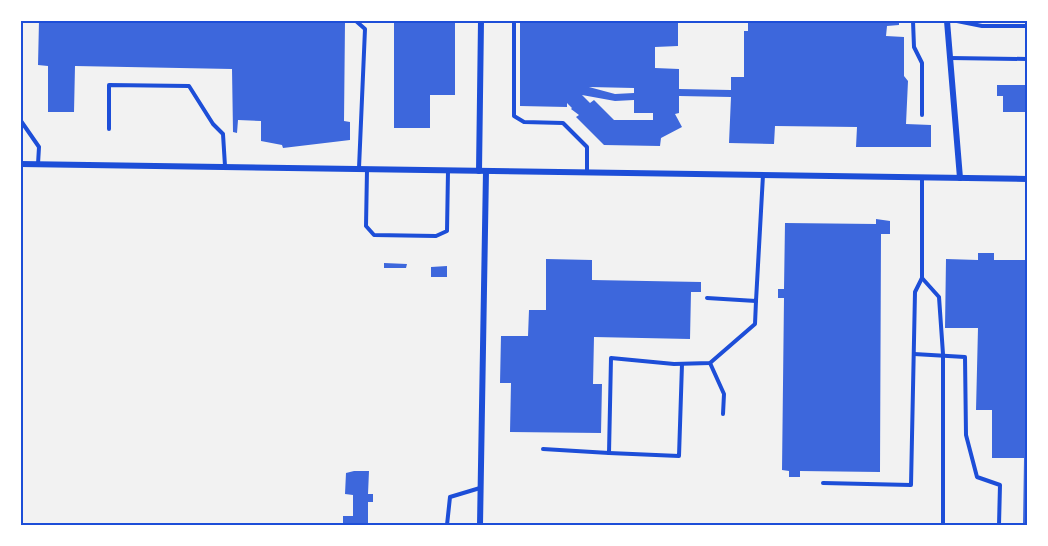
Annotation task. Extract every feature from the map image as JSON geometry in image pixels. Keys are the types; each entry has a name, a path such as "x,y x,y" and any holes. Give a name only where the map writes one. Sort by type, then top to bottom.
{"street":[{"path":"480,525 481,21"},
{"path":"947,21 960,178"},
{"path":"21,164 1027,179"}],"lane":[{"path":"356,21 365,29 359,169"},
{"path":"514,21 514,116 524,122 563,123 587,147 587,172"},
{"path":"914,21 914,47 922,63 922,115"},
{"path":"957,21 982,26 1027,26"},
{"path":"951,58 1027,59"},
{"path":"21,76 21,121 39,147 38,165"},
{"path":"108,129 109,85 189,86 213,124 223,134 225,167"},
{"path":"367,169 366,226 374,235 436,236 447,231 448,170"},
{"path":"609,453 610,358 682,364 710,363 755,324 763,174"},
{"path":"823,483 911,485 915,292 922,278 922,177"},
{"path":"922,278 939,297 943,354 943,525"},
{"path":"707,298 756,301"},
{"path":"914,354 965,357 966,435 977,477 1000,485 999,525"},
{"path":"710,363 724,394 723,414"},
{"path":"543,448 679,456 682,364"},
{"path":"447,525 450,497 481,487"}],"building":[{"path":"39,21 345,22 344,121 350,122 350,140 283,148 282,145 261,141 261,121 238,120 237,133 233,132 232,69 75,66 74,112 48,112 48,66 38,65"},
{"path":"394,21 455,21 455,95 430,95 430,128 394,128"},
{"path":"520,21 678,21 678,46 655,47 655,68 679,69 679,89 731,90 731,77 744,77 744,31 748,31 748,21 899,21 899,25 887,26 886,36 904,37 904,76 908,81 906,124 931,125 931,147 856,147 857,127 775,126 774,144 729,143 731,97 679,96 679,113 675,114 682,127 661,138 660,146 604,145 576,117 579,115 567,103 567,107 520,106","holes":["589,87 634,88 634,93 615,94","582,95 615,101 634,100 634,113 653,113 653,120 614,120 594,100 590,103"]},
{"path":"997,85 1027,85 1027,112 1003,112 1003,96 997,96"},
{"path":"876,219 890,221 890,234 881,234 880,472 800,471 800,477 789,477 789,471 782,470 784,298 778,298 778,289 784,289 785,223 876,224"},
{"path":"978,253 994,253 994,260 1027,260 1027,525 1023,525 1024,458 992,458 992,410 976,410 978,328 945,328 946,259 978,260"},
{"path":"546,259 592,260 592,280 701,282 701,292 691,292 690,339 594,337 593,384 602,384 601,433 510,432 511,383 500,383 501,336 528,336 529,310 546,310"},
{"path":"384,263 407,264 406,268 384,268"},
{"path":"447,266 447,277 431,277 431,267"},
{"path":"369,471 368,494 373,494 373,502 368,502 368,525 343,525 343,516 353,516 353,495 345,494 346,473"}]}
